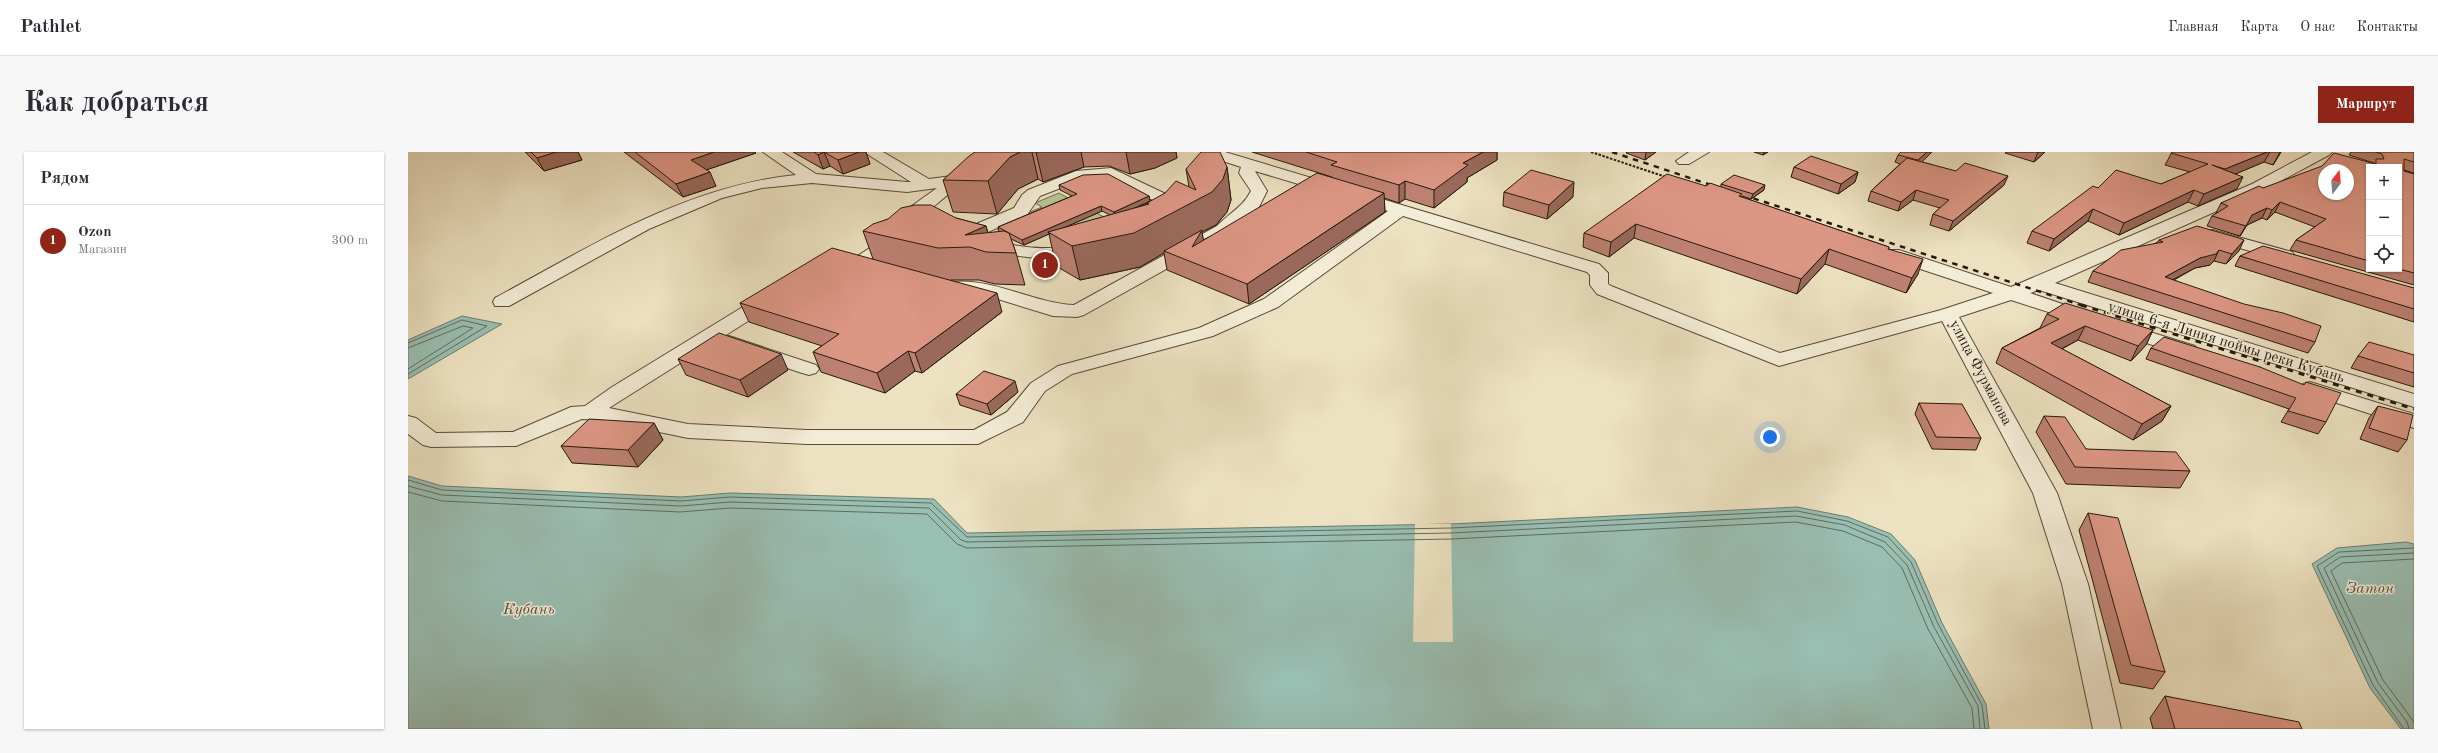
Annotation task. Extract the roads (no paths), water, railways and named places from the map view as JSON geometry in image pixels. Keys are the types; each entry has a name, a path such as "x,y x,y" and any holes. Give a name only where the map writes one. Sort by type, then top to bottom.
{"street":[{"path":"771,152 812,178"},
{"path":"872,152 926,184"},
{"path":"879,270 847,260 909,224 922,207 956,180 1012,152"},
{"path":"1209,152 1593,268 1599,273 1599,285 1604,290 1779,360 1948,314"},
{"path":"1684,161 1701,152"},
{"path":"2322,153 2341,160"},
{"name":"улица Фурманова","path":"2107,729 2075,584 2046,493 1948,314 2039,284 2258,187 2322,153"},
{"path":"933,284 948,288 979,287 1053,310 1076,311 1223,230 1234,218 1251,207 1259,191 1247,173 1250,164"},
{"path":"968,234 1021,211 1028,198 1034,193 1078,175 1088,173 1114,174 1166,201 1158,211 1134,223"},
{"path":"502,302 643,225 716,195 762,183 812,178 886,186 926,184 956,180"},
{"path":"408,423 431,440 516,439 579,412 590,412 688,431 807,437 978,437 1015,417 1038,387 1065,370 1206,332 1271,303 1401,210"},
{"path":"942,224 956,226 982,242 994,246 1037,252 1070,252 1098,239"},
{"path":"2174,224 2302,261"},
{"name":"улица 6-я Линия поймы реки Кубань","path":"1880,250 2008,294 2204,355"},
{"name":"улица 6-я Линия поймы реки Кубань","path":"2039,284 2414,401"},
{"path":"590,412 619,390 789,287"},
{"path":"710,336 809,369"},
{"name":"улица 6-я Линия поймы реки Кубань","path":"2294,383 2414,421"}],"water":[{"path":"462,316 502,324 408,379 408,340"},
{"name":"Кубань","path":"408,476 442,486 681,497 730,493 934,499 967,533 1451,524 1797,507 1848,517 1891,534 1915,560 1942,623 1986,704 1989,729 408,729"},
{"name":"Затон","path":"2406,542 2414,544 2414,729 2401,729 2370,688 2312,564 2337,548"}],"railway":[{"path":"1612,152 1720,188"},
{"path":"1743,195 2084,306"},
{"path":"2081,305 2414,409"}],"place":[{"name":"Ozon","path":"1045,265"}]}
